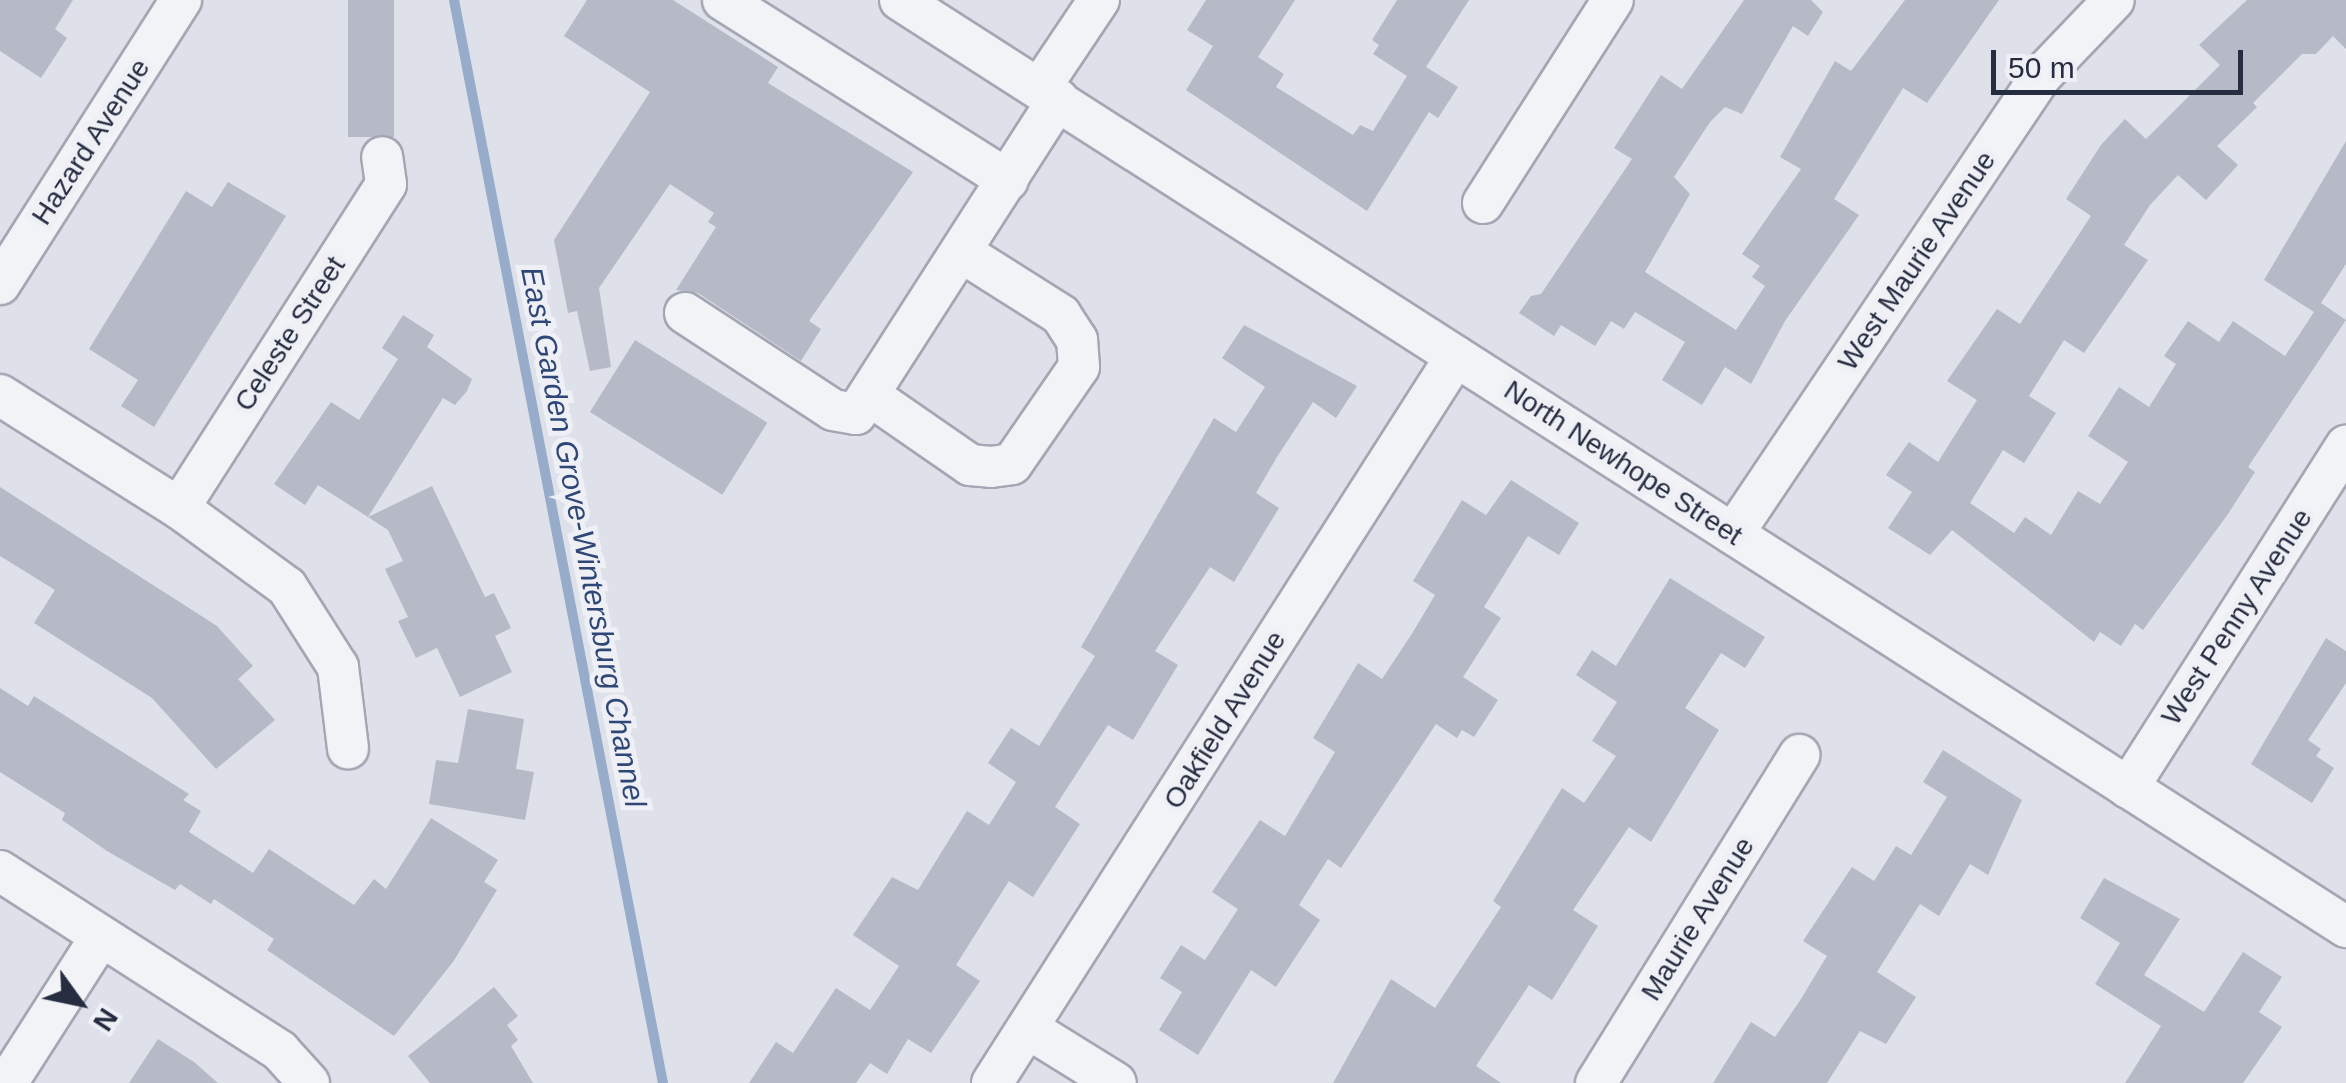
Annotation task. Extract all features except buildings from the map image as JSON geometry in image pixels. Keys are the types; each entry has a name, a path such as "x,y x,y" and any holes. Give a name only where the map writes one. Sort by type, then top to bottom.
{"street":[{"name":"Hazard Avenue","path":"0,284 182,0"},
{"path":"723,0 1008,180"},
{"name":"North Newhope Street","path":"900,0 2346,926"},
{"path":"685,312 832,410 856,414 1008,180 1098,0"},
{"path":"1483,203 1613,0"},
{"name":"West Maurie Avenue","path":"1734,534 2041,76 2114,0"},
{"name":"Celeste Street","path":"179,508 386,184 382,157"},
{"path":"868,395 970,465 991,467 1012,464 1079,367 1077,340 1062,315 963,253"},
{"name":"Oakfield Avenue","path":"992,1083 1456,356"},
{"path":"0,395 179,508 287,586 338,667 348,748"},
{"name":"West Penny Avenue","path":"2128,788 2346,446"},
{"name":"Maurie Avenue","path":"1596,1083 1799,755"},
{"path":"0,871 280,1051 308,1083"},
{"path":"8,1083 101,936"},
{"path":"1029,1029 1116,1083"}],"waterway":[{"name":"East Garden Grove-Wintersburg Channel","path":"454,0 663,1083"}]}
